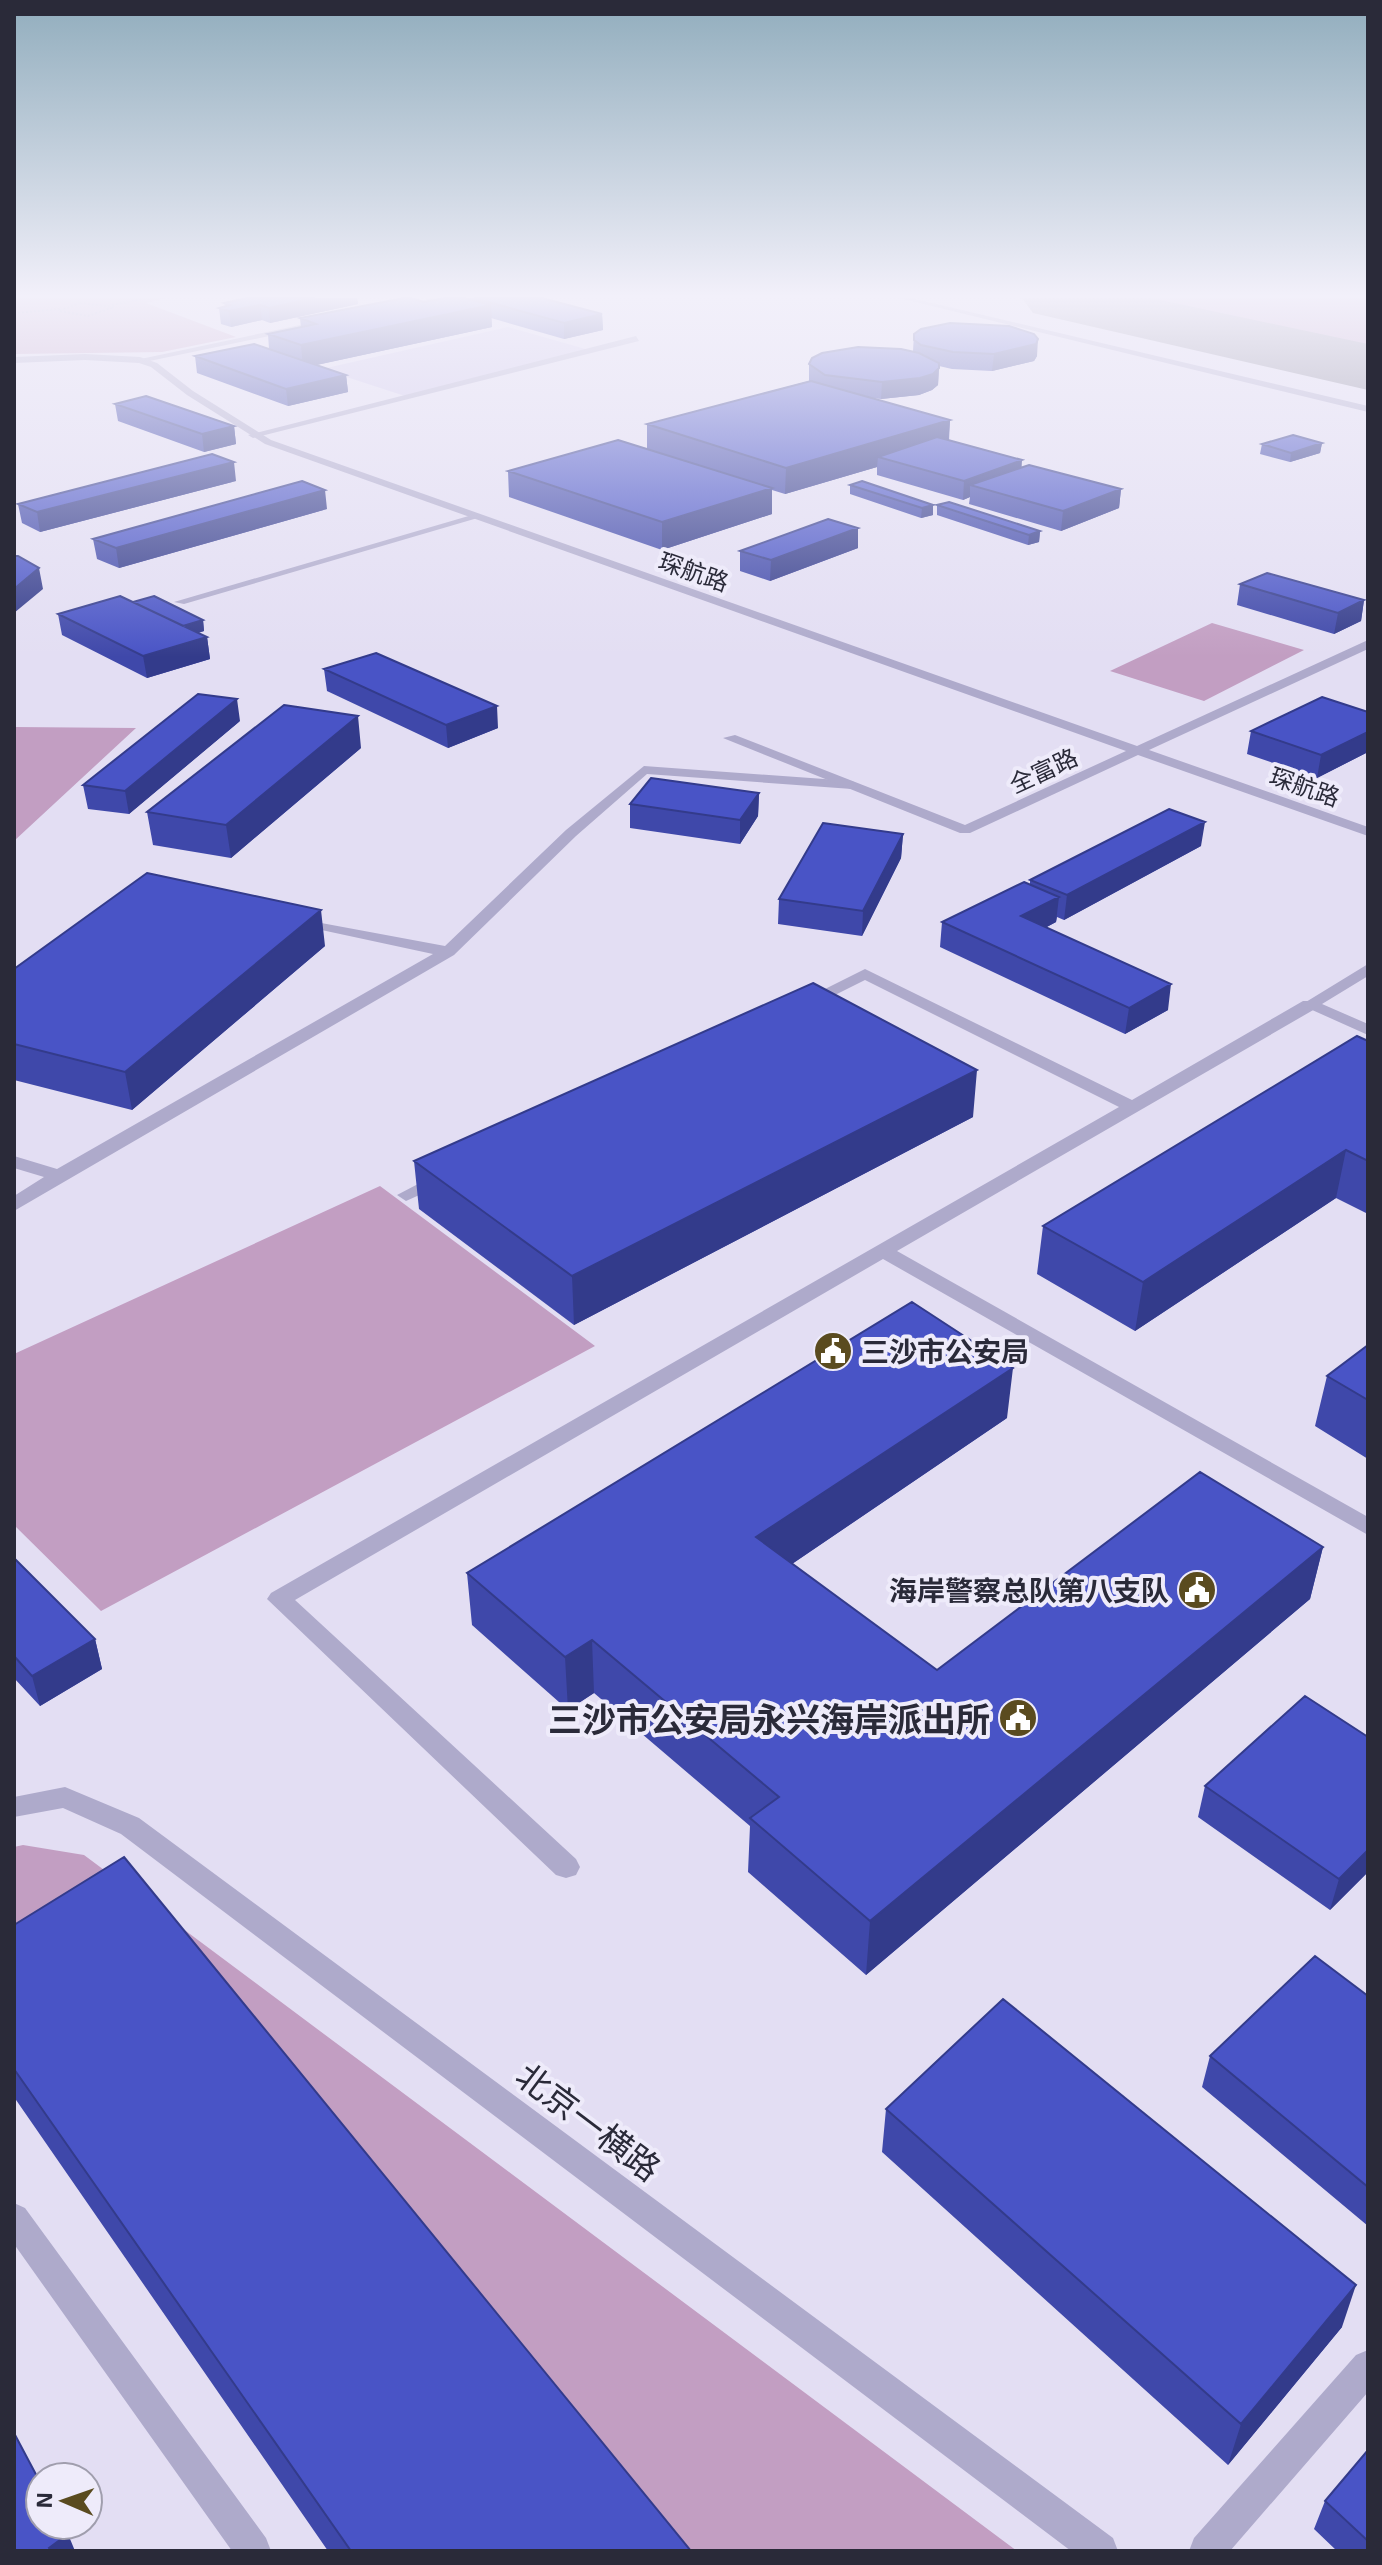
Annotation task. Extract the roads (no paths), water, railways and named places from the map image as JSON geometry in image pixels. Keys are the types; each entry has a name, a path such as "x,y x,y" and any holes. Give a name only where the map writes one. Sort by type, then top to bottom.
{"street":[{"name":"琛航路","path":"229,418 253,435 476,517 1368,832"},
{"path":"253,435 322,418"},
{"path":"180,602 476,517"},
{"name":"全富路","path":"730,738 965,830 1368,644"},
{"path":"14,1205 59,1175 448,952 571,833 644,770 852,785"},
{"path":"277,916 448,952"},
{"path":"566,1867 279,1599 884,1252 1368,969"},
{"path":"793,1008 865,974 1133,1107"},
{"path":"1309,1005 1368,1030"},
{"path":"14,1162 59,1175"},
{"path":"406,1195 449,1175"},
{"path":"884,1252 1368,1527"},
{"name":"北京一横路","path":"14,1807 65,1797 130,1826 1100,2551"},
{"path":"14,2218 253,2551"},
{"path":"1207,2551 1368,2367"}],"place":[{"name":"三沙市公安局","path":"833,1351"},
{"name":"海岸警察总队第八支队","path":"1197,1590"},
{"name":"三沙市公安局永兴海岸派出所","path":"1018,1718"}]}
